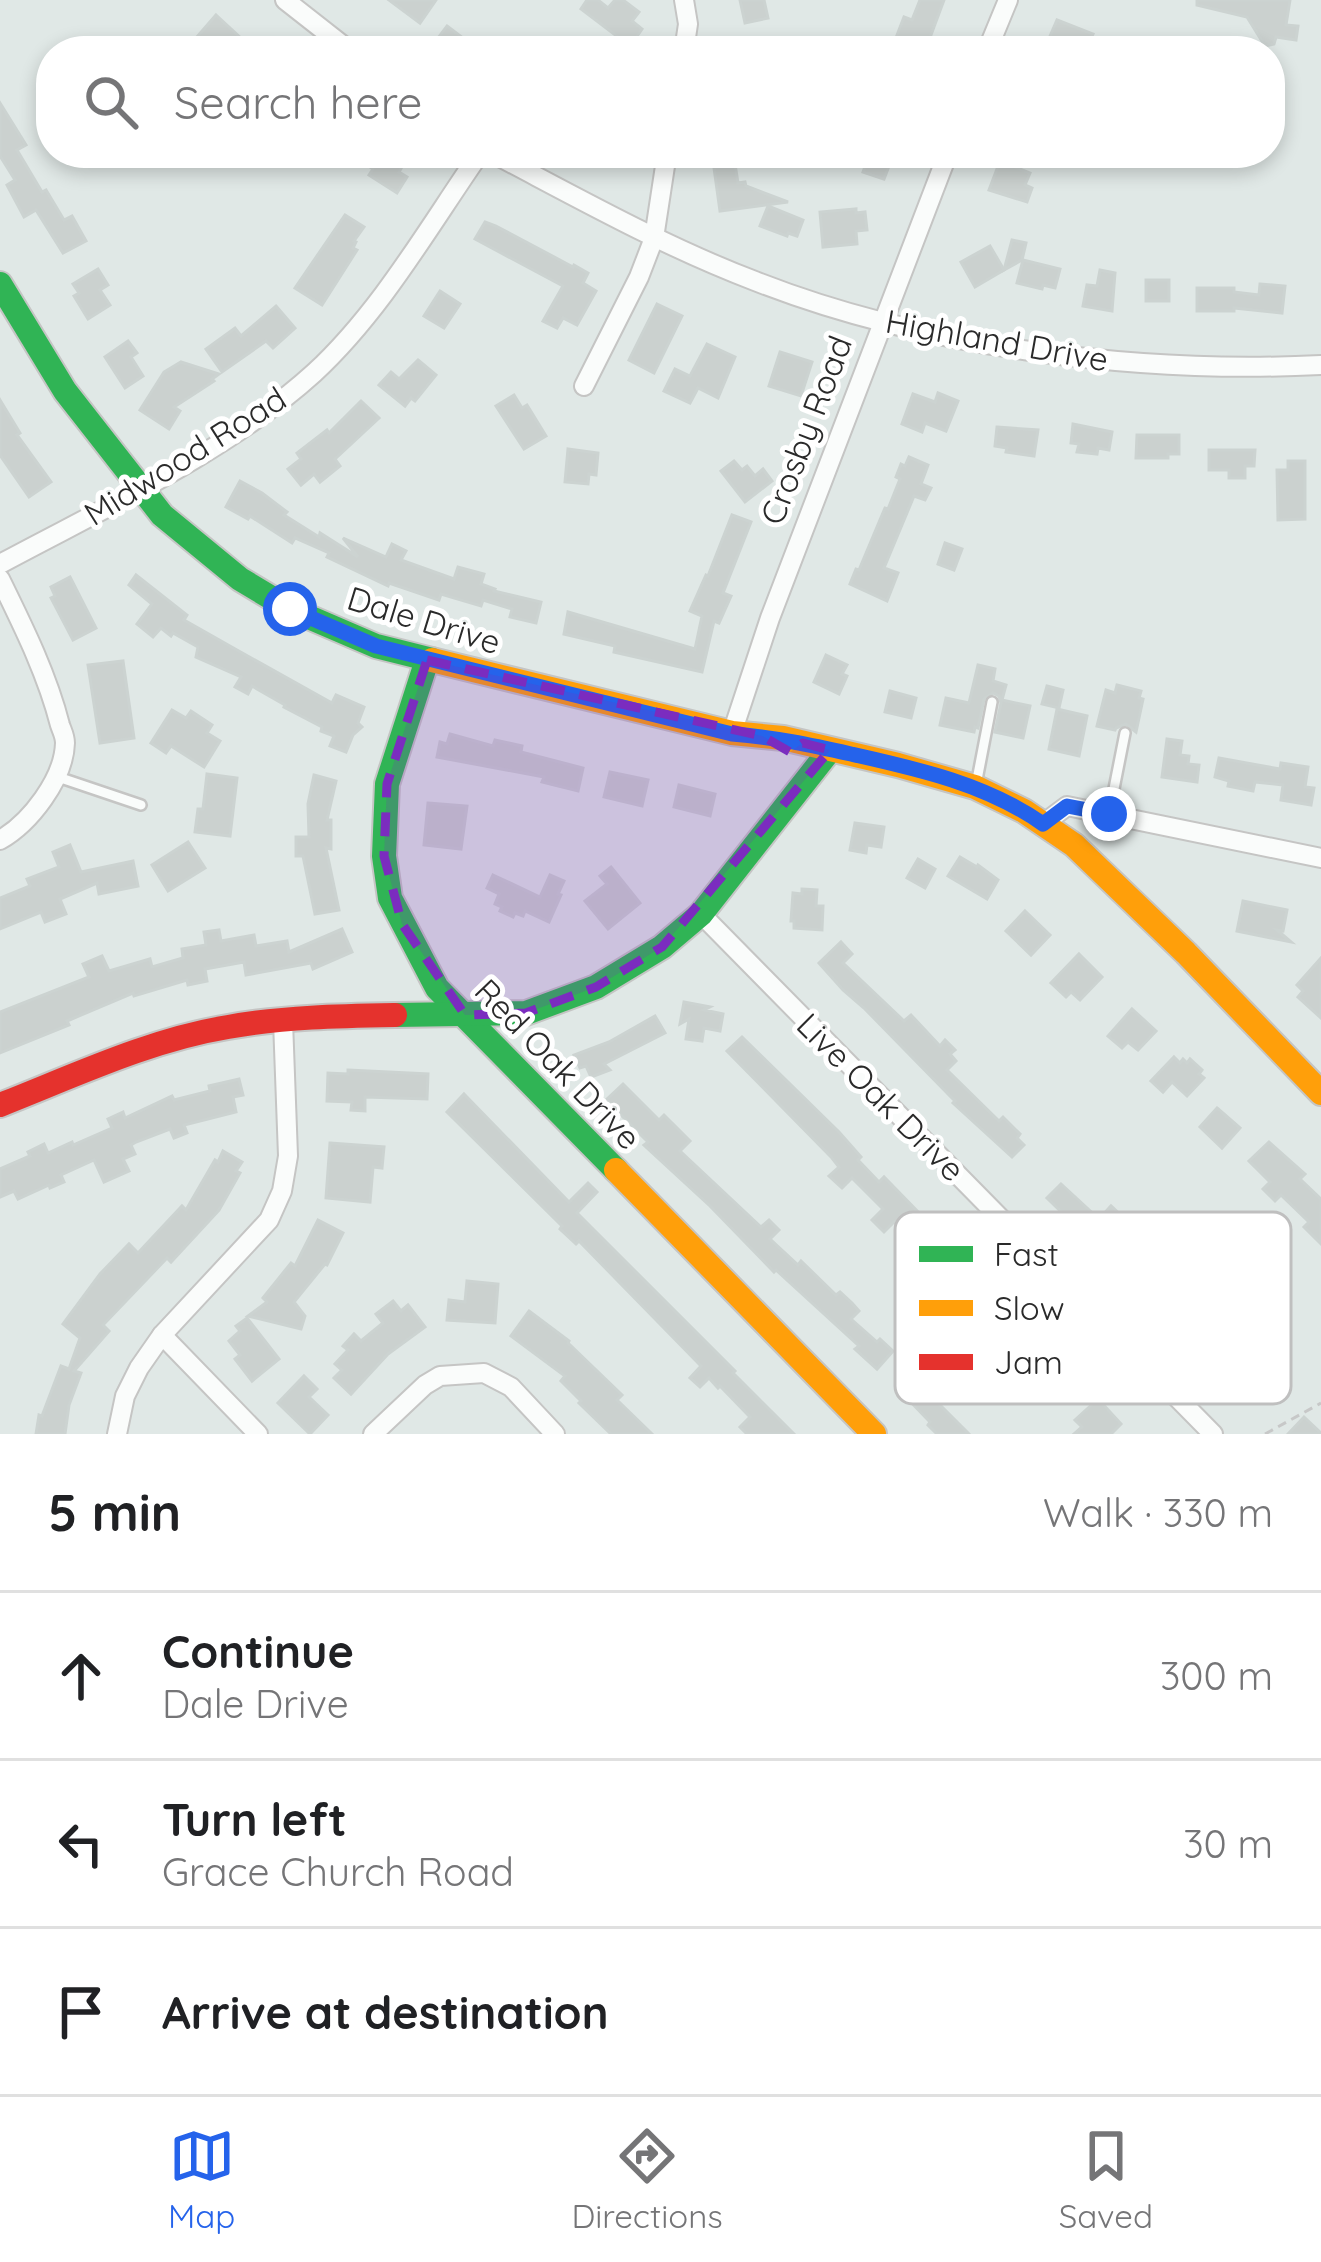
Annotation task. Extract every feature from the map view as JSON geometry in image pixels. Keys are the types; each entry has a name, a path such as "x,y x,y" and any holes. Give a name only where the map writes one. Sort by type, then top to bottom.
{"street":[{"path":"285,0 331,36"},
{"path":"684,0 686,36"},
{"path":"993,36 1008,0"},
{"name":"Midwood Road","path":"0,564 140,489 276,404 316,370 372,309 470,168"},
{"name":"Highland Drive","path":"521,168 654,238 758,283 882,322 1148,364 1321,365"},
{"path":"584,386 640,277 654,238 665,168"},
{"name":"Crosby Road","path":"732,734 770,618 942,168"},
{"name":"Dale Drive","path":"0,285 65,391 140,489 162,515 240,579 290,609 376,646 732,734 762,736 793,750 803,743 975,787 1024,811 1074,845 1321,1093"},
{"path":"0,579 34,649 65,742 56,776 41,804 0,840"},
{"name":"Red Oak Drive","path":"427,659 387,784 384,856 390,898 437,988 874,1434"},
{"path":"0,1106 136,1051 225,1027 304,1017 526,1012 596,987 662,947 701,914 830,750"},
{"path":"1043,824 1067,806 1321,858"},
{"name":"Live Oak Drive","path":"701,914 995,1212"},
{"path":"117,1434 125,1396 139,1368 162,1335 269,1220 282,1191 287,1156 283,1021"},
{"path":"162,1335 258,1434"},
{"path":"373,1434 440,1376 484,1372 511,1387 555,1434"},
{"name":"Live Oak Drive","path":"1184,1404 1214,1434"}],"lane":[{"path":"975,787 992,702"},
{"path":"1109,814 1125,733"},
{"path":"56,776 141,806"}],"path":[{"path":"1265,1434 1321,1403"}],"highlighted area":[{"path":"427,660 762,736 790,752 803,743 830,750 662,947 596,987 526,1013 465,1015 402,924 384,856 387,784"}],"building":[{"path":"389,0 436,0 420,23"},
{"path":"587,0 598,0 608,8 615,0 623,0 639,12 632,21 642,29 637,36 617,36 581,9"},
{"path":"740,0 764,0 768,18 745,23"},
{"path":"920,0 944,0 931,36 897,36 904,17 912,20"},
{"path":"1197,0 1290,0 1286,25 1298,26 1296,40 1259,36 1247,17 1197,5"},
{"path":"216,15 239,36 198,36"},
{"path":"1057,20 1093,34 1092,36 1050,36"},
{"path":"447,26 460,36 440,36"},
{"path":"0,103 26,145 17,150 42,192 46,190 64,220 72,216 86,241 63,253 36,210 24,217 7,185 15,180 0,156"},
{"path":"401,168 399,172 407,177 397,193 369,175 373,169"},
{"path":"714,168 736,168 738,183 788,202 720,211"},
{"path":"864,168 888,168 884,179 863,172"},
{"path":"997,168 1030,173 1025,185 1032,188 1027,202 989,190"},
{"path":"768,206 803,220 797,236 760,226"},
{"path":"856,209 856,213 865,212 867,230 856,231 857,244 823,247 820,212"},
{"path":"345,215 364,227 354,241 357,250 322,305 295,288"},
{"path":"485,222 588,273 583,283 596,291 577,325 563,318 557,328 543,321 563,286 475,239"},
{"path":"1012,240 1026,243 1022,260 1004,270"},
{"path":"990,246 1004,270 975,287 961,262"},
{"path":"1023,260 1060,269 1055,288 1017,283"},
{"path":"98,269 108,285 100,290 110,305 88,319 74,296 79,293 73,284"},
{"path":"1100,270 1115,273 1112,311 1083,306 1087,285 1097,286"},
{"path":"1146,280 1169,280 1169,301 1146,301"},
{"path":"1260,284 1285,286 1282,313 1234,308 1197,311 1197,288 1234,288 1234,292 1259,295"},
{"path":"440,291 460,304 444,328 424,316"},
{"path":"657,304 682,316 654,373 629,360"},
{"path":"276,306 295,328 273,348 266,341 222,372 206,349 235,328 241,336"},
{"path":"128,341 143,376 125,388 105,357"},
{"path":"707,344 735,357 718,398 698,388 690,403 664,391 675,369 690,376"},
{"path":"780,352 812,362 801,396 769,386"},
{"path":"418,360 436,375 405,406 379,385 391,372 399,379"},
{"path":"181,362 219,374 174,407 180,411 169,429 140,410 164,372"},
{"path":"938,393 958,401 946,431 925,423 922,432 902,424 913,394 935,402"},
{"path":"514,395 522,408 527,405 546,436 524,449 496,406"},
{"path":"0,400 17,435 51,482 29,497 0,455"},
{"path":"361,401 379,418 335,459 340,466 320,482 314,474 301,485 288,469 301,459 297,453 327,430 329,433"},
{"path":"1073,424 1112,432 1109,450 1077,452 1079,444 1071,443"},
{"path":"997,427 1038,430 1034,456 995,446"},
{"path":"1137,435 1179,435 1179,454 1136,458"},
{"path":"568,449 598,453 596,475 589,474 588,484 565,482"},
{"path":"1209,450 1255,450 1254,466 1245,466 1245,478 1229,478 1229,470 1209,470"},
{"path":"909,457 928,465 921,484 931,488 925,500 914,496 884,568 898,573 887,601 850,584 888,509 901,464 905,466"},
{"path":"734,461 755,476 763,469 772,481 745,502 721,471"},
{"path":"1288,461 1305,461 1305,519 1278,520 1277,470 1288,470"},
{"path":"240,481 287,512 284,515 358,557 343,538 386,557 392,544 406,551 401,560 454,579 458,567 484,574 481,584 494,591 541,602 536,623 510,617 512,609 483,600 481,606 441,594 439,600 388,586 327,557 329,553 295,538 292,543 226,507"},
{"path":"732,515 751,522 723,593 731,596 719,623 714,621 702,672 614,652 615,646 564,634 568,612 695,649 702,616 690,611"},
{"path":"945,543 962,549 954,570 938,564"},
{"path":"136,575 187,615 184,620 332,703 336,695 364,707 358,723 362,727 346,752 330,746 334,736 285,705 252,686 248,694 235,687 241,677 196,657 198,647 161,628 153,637 137,624 152,604 129,585"},
{"path":"70,577 96,628 73,640 51,598 55,596 51,587"},
{"path":"826,655 847,665 839,694 814,682"},
{"path":"123,661 134,738 100,743 88,665"},
{"path":"978,665 995,669 993,681 1006,685 1002,700 1030,706 1023,738 995,732 1001,703 993,693 984,699 974,732 940,725 946,698 969,703"},
{"path":"1117,685 1141,691 1136,732 1126,724 1115,730 1097,726 1106,690 1115,693"},
{"path":"1047,686 1063,690 1059,708 1042,704"},
{"path":"890,691 916,698 911,718 885,712"},
{"path":"1057,709 1087,716 1079,756 1049,749"},
{"path":"172,710 186,718 191,711 212,725 207,733 220,741 204,767 171,746 166,753 151,743"},
{"path":"450,734 493,746 495,740 522,746 521,752 583,768 578,791 542,782 544,777 437,757 440,742 447,744"},
{"path":"1167,739 1182,741 1180,755 1189,756 1188,764 1199,765 1197,782 1162,777"},
{"path":"1219,758 1280,769 1281,763 1308,767 1305,787 1314,788 1311,805 1281,800 1283,785 1255,782 1253,791 1228,786 1229,781 1215,777"},
{"path":"610,772 648,780 642,806 604,797"},
{"path":"207,774 237,778 230,836 195,832"},
{"path":"314,775 336,781 327,820 331,820 331,849 326,848 339,910 315,914 303,856 296,856 296,837 309,837 308,804"},
{"path":"679,785 715,794 710,816 674,807"},
{"path":"428,803 467,806 461,849 424,845"},
{"path":"855,823 884,827 881,847 867,845 866,853 850,850"},
{"path":"188,842 205,868 168,891 152,865"},
{"path":"70,845 81,872 133,861 138,886 99,894 97,883 60,899 66,914 45,922 41,912 0,929 0,898 30,886 27,879 59,867 53,852"},
{"path":"960,857 998,880 987,899 948,876"},
{"path":"918,859 935,869 925,888 907,878"},
{"path":"611,867 640,903 608,929 585,901 607,884 600,876"},
{"path":"493,875 540,897 550,875 564,881 549,922 525,911 513,917 500,911 502,907 495,904 499,894 487,888"},
{"path":"802,889 817,890 816,906 823,906 822,930 794,928 793,893 802,894"},
{"path":"1243,901 1287,910 1283,931 1277,930 1291,942 1237,931"},
{"path":"1025,911 1050,935 1031,955 1006,931"},
{"path":"342,929 352,952 313,969 311,963 246,975 244,962 205,969 207,981 188,985 187,980 133,993 0,1053 0,1012 89,977 83,964 102,956 109,971 150,959 152,967 183,958 182,949 206,945 204,932 219,930 221,941 254,935 256,946 287,941 289,952"},
{"path":"841,942 852,954 843,963 904,1021 911,1015 940,1046 945,1040 955,1050 950,1054 956,1061 947,1070 999,1121 1003,1117 1020,1134 1017,1138 1024,1145 1012,1157 953,1103 819,963"},
{"path":"1079,954 1102,977 1080,1000 1071,992 1066,997 1051,983"},
{"path":"1321,958 1321,1018 1298,997 1303,991 1297,985"},
{"path":"684,1002 723,1014 720,1031 704,1028 702,1041 686,1039 689,1019 680,1024"},
{"path":"1132,1009 1156,1031 1138,1050 1128,1042 1122,1048 1108,1036"},
{"path":"655,1016 665,1033 604,1064 610,1070 591,1077 586,1066 580,1068 574,1055"},
{"path":"742,1037 839,1132 879,1182 884,1177 918,1212 895,1212 895,1223 884,1232 872,1220 883,1209 852,1178 842,1188 829,1176 839,1167 832,1158 727,1051"},
{"path":"1174,1057 1180,1063 1190,1059 1202,1070 1199,1074 1204,1078 1187,1096 1172,1082 1163,1092 1151,1081"},
{"path":"348,1070 428,1074 427,1099 365,1097 365,1111 351,1110 352,1102 327,1101 328,1073 348,1074"},
{"path":"239,1079 243,1095 233,1097 236,1112 184,1125 187,1133 174,1138 170,1129 136,1142 131,1145 135,1154 123,1159 129,1171 104,1182 94,1160 61,1175 64,1182 50,1188 18,1199 14,1191 0,1197 0,1169 44,1144 48,1153 73,1145 112,1128 108,1119 123,1112 125,1118 172,1096 174,1100 210,1091 209,1086"},
{"path":"623,1084 659,1120 664,1115 690,1141 680,1151 761,1227 769,1220 779,1230 770,1239 852,1303 859,1311 851,1319 893,1351 877,1369 855,1349 859,1346 774,1272 644,1145 648,1142 606,1100"},
{"path":"464,1094 569,1202 588,1183 597,1192 577,1213 794,1434 747,1434 740,1427 750,1417 720,1386 709,1378 700,1387 690,1378 701,1366 447,1112"},
{"path":"1217,1108 1240,1128 1222,1148 1200,1127"},
{"path":"1269,1142 1305,1174 1300,1179 1321,1199 1321,1244 1304,1227 1309,1222 1281,1195 1275,1201 1263,1189 1270,1182 1249,1161"},
{"path":"330,1143 384,1147 382,1168 373,1167 370,1202 326,1198"},
{"path":"223,1151 242,1162 219,1210 103,1325 109,1331 74,1371 81,1373 65,1434 36,1434 39,1415 61,1366 69,1369 80,1338 63,1324 129,1244 138,1253 182,1206 186,1210"},
{"path":"1061,1184 1091,1212 1061,1212 1047,1198"},
{"path":"318,1220 343,1233 327,1265 294,1302 305,1316 301,1329 248,1316 267,1302 263,1298 291,1263 295,1266"},
{"path":"467,1281 498,1284 495,1323 447,1320 449,1300 465,1302"},
{"path":"393,1301 401,1311 408,1305 425,1327 388,1354 351,1394 334,1378 342,1370 335,1364 348,1350 343,1346 354,1334 361,1341 383,1323 376,1314"},
{"path":"529,1311 569,1341 652,1434 611,1434 561,1381 565,1376 511,1336"},
{"path":"247,1318 279,1359 252,1381 235,1359 240,1355 229,1341 240,1331 236,1326"},
{"path":"304,1376 317,1389 309,1397 328,1415 310,1434 278,1403"},
{"path":"913,1404 939,1404 969,1434 937,1434"},
{"path":"1093,1404 1103,1404 1121,1424 1111,1434 1074,1434 1082,1427 1075,1420"},
{"path":"1304,1417 1321,1433 1321,1434 1288,1434"}],"traffic: fast":[{"path":"0,284 65,391 162,515 240,579 290,609 376,646 432,660"},
{"path":"427,660 387,784 384,856 390,898 437,988 616,1170"},
{"path":"395,1015 526,1013 596,987 662,947 701,914 830,750"}],"traffic: slow":[{"path":"432,660 732,733 783,738 975,787 1024,811 1074,845 1321,1093"},
{"path":"616,1170 874,1434"}],"traffic: jam":[{"path":"0,1105 112,1060 199,1033 291,1019 395,1015"}],"route":[{"path":"290,609 376,646 732,734 783,738 898,765 975,787 1043,824 1067,806 1109,814"}]}
